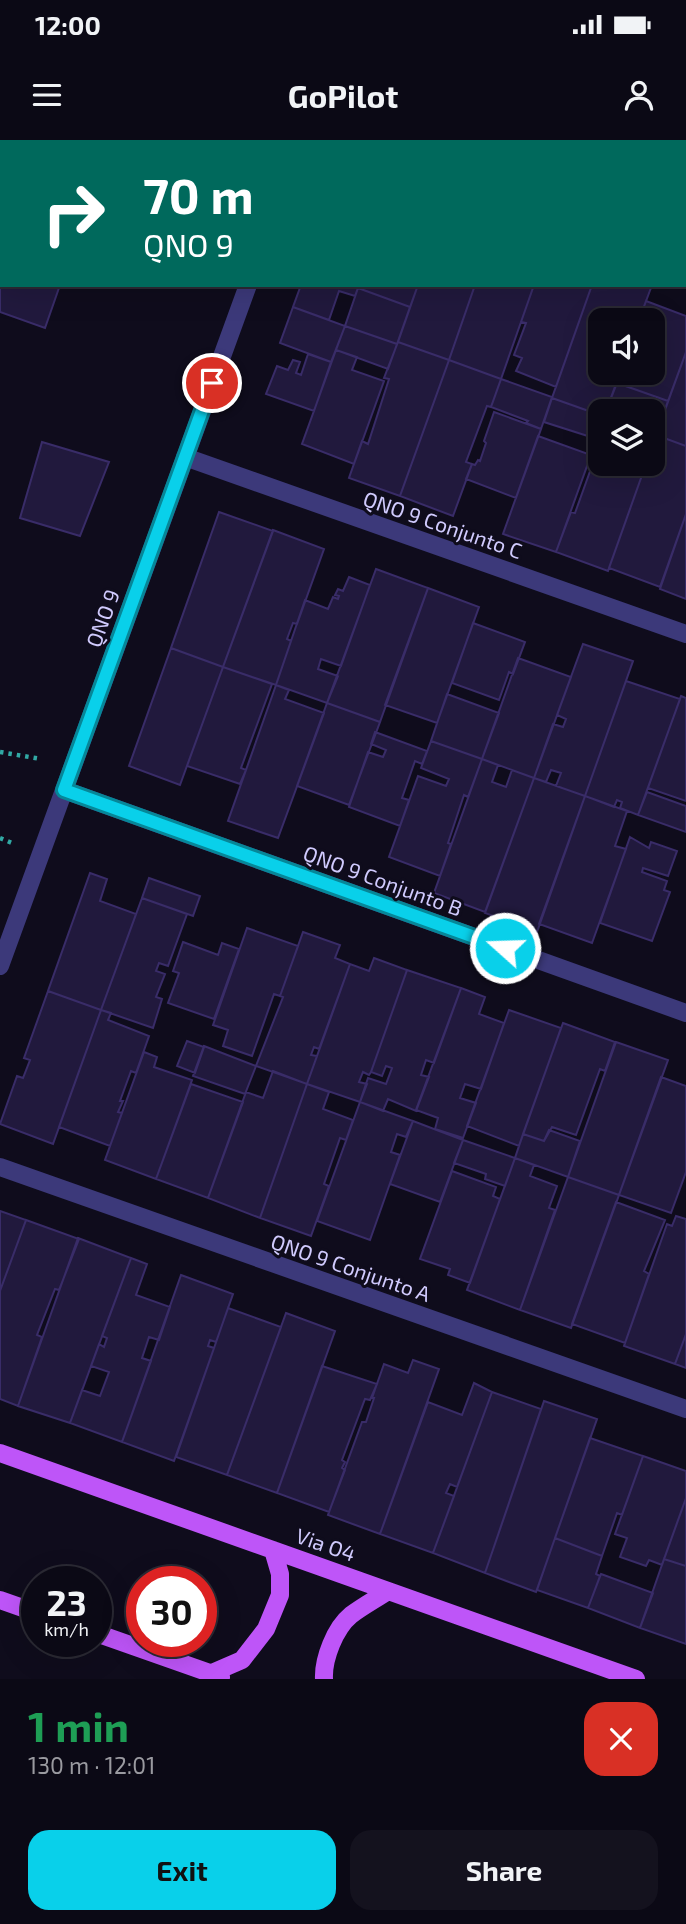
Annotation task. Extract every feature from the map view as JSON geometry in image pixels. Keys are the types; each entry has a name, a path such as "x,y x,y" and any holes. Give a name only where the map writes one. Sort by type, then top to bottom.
{"main road":[{"name":"Via O4","path":"0,1453 636,1679"},
{"path":"112,1639 220,1676 242,1660 266,1629 280,1595 280,1574 273,1550"},
{"path":"324,1679 323,1667 335,1636 349,1616 388,1591"},
{"path":"0,1600 21,1607"}],"street":[{"name":"QNO 9","path":"0,966 247,287"},
{"name":"QNO 9 Conjunto C","path":"185,457 686,634"},
{"name":"QNO 9 Conjunto B","path":"64,790 686,1013"},
{"name":"QNO 9 Conjunto A","path":"0,1167 686,1409"}],"path":[{"path":"0,752 73,764"}],"building":[{"path":"0,287 59,287 45,328 0,312"},
{"path":"300,287 358,287 355,296 339,291 329,320 293,307"},
{"path":"358,287 417,287 410,307"},
{"path":"417,287 474,287 449,360 398,342"},
{"path":"474,287 533,287 501,379 449,360"},
{"path":"533,287 591,287 556,387 516,371 522,358 514,355 526,323 521,322"},
{"path":"591,287 651,287 643,308 588,308 588,385 616,385 610,399 588,399 588,411 552,398"},
{"path":"358,288 410,307 397,344 345,326"},
{"path":"646,301 665,308 643,308"},
{"path":"293,307 345,326 331,362 280,343"},
{"path":"665,308 686,316 686,352 668,401 623,385 665,385"},
{"path":"345,326 397,344 388,369 336,350"},
{"path":"398,342 449,360 400,496 349,478 362,441 368,444 389,379 384,378"},
{"path":"336,350 357,357 352,370 384,381 354,464 302,444"},
{"path":"686,352 686,446 665,438 665,410"},
{"path":"308,354 331,362 314,411 266,394 277,366 288,370 293,360 300,362 296,373 301,375"},
{"path":"449,360 501,379 491,407 487,406 466,462 472,464 453,516 400,496"},
{"path":"501,379 552,397 541,429 491,407"},
{"path":"616,385 623,385 662,399 611,399"},
{"path":"552,398 588,411 588,436 544,422"},
{"path":"494,412 541,429 516,498 466,479 472,464 480,461"},
{"path":"538,436 588,454 588,463 556,552 503,534"},
{"path":"665,438 686,446 686,514 660,587 609,568 642,476 665,476"},
{"path":"42,442 109,462 80,536 20,518"},
{"path":"588,476 642,476 608,571 556,552 571,512 575,513"},
{"path":"219,512 273,531 223,667 171,648"},
{"path":"686,514 686,599 660,589"},
{"path":"273,530 324,549 297,624 293,623 287,639 291,641 276,685 223,667"},
{"path":"376,569 428,588 380,722 327,703"},
{"path":"349,577 370,585 341,666 321,659 318,669 338,676 327,703 276,685 305,600 328,609 333,597 338,599 339,596 335,595 338,589 343,591"},
{"path":"428,588 479,607 437,723 385,705"},
{"path":"473,623 525,642 513,674 509,672 499,700 452,683"},
{"path":"583,644 633,661 585,796 556,786 561,773 551,770 546,782 534,778 553,724 563,727 566,719 557,715"},
{"path":"171,648 223,667 180,785 129,766"},
{"path":"518,658 571,677 534,778 482,759"},
{"path":"223,667 272,684 241,768 246,770 240,784 187,766"},
{"path":"626,681 680,699 638,815 620,808 622,802 617,800 614,807 585,796"},
{"path":"276,685 289,690 285,699 324,713 278,838 228,821"},
{"path":"447,694 499,713 482,759 431,741"},
{"path":"681,696 686,698 686,801 648,788"},
{"path":"327,703 380,722 349,805 297,786"},
{"path":"375,732 427,751 422,764 415,761 402,798 409,800 400,826 349,807 368,752 383,757 386,750 371,744"},
{"path":"431,741 482,759 468,797 464,795 440,876 389,857 418,776 446,786 449,779 421,768"},
{"path":"482,759 498,765 492,782 506,787 512,770 534,778 485,912 434,893"},
{"path":"534,778 585,796 537,932 485,913"},
{"path":"647,792 686,806 686,832 638,815"},
{"path":"585,796 627,811 615,846 626,849 592,943 539,924"},
{"path":"630,837 649,848 651,842 677,851 668,876 643,868 642,872 667,881 664,890 670,892 652,941 600,923"},
{"path":"90,873 107,879 100,901 136,914 101,1010 48,991"},
{"path":"149,878 200,896 193,916 142,898"},
{"path":"142,898 187,914 168,966 159,963 156,971 165,974 156,997 162,999 153,1028 101,1010"},
{"path":"247,928 298,946 280,996 274,994 252,1056 223,1046 228,1030 213,1025"},
{"path":"303,932 340,945 335,958 350,964 319,1049 314,1047 311,1055 317,1056 307,1084 256,1066 283,997 280,996"},
{"path":"183,942 218,955 222,943 239,949 214,1019 168,1003 179,973 173,971"},
{"path":"374,958 407,970 371,1072 369,1075 363,1072 359,1082 367,1084 360,1102 307,1084 350,964 369,971"},
{"path":"407,970 461,988 434,1063 426,1060 421,1075 429,1077 416,1111 388,1099 383,1111 360,1102 368,1078 386,1084 392,1068 386,1066 382,1076 371,1072"},
{"path":"461,988 485,997 479,1014 504,1023 481,1089 465,1084 460,1098 476,1103 463,1138 435,1129 438,1118 416,1110"},
{"path":"48,991 101,1010 53,1144 0,1124 17,1076 23,1078 30,1060 24,1058"},
{"path":"101,1010 111,1013 108,1020 149,1036 136,1073 131,1071 120,1101 123,1101 118,1112 122,1113 110,1146 59,1127"},
{"path":"509,1010 561,1028 519,1146 467,1126"},
{"path":"563,1023 615,1042 605,1071 600,1069 576,1135 552,1127 544,1141 523,1134"},
{"path":"187,1041 204,1047 195,1073 177,1066"},
{"path":"616,1042 668,1060 619,1195 568,1177"},
{"path":"204,1046 256,1066 245,1094 193,1076"},
{"path":"144,1052 157,1057 154,1067 192,1080 156,1179 105,1160"},
{"path":"273,1071 307,1084 260,1218 208,1198 246,1092 263,1098"},
{"path":"661,1077 686,1086 686,1172 671,1213 619,1195"},
{"path":"191,1084 243,1102 208,1198 156,1179"},
{"path":"307,1084 329,1092 323,1109 353,1120 346,1140 340,1138 324,1184 329,1186 311,1236 260,1218"},
{"path":"360,1102 413,1121 406,1137 397,1134 391,1152 400,1155 370,1240 317,1221"},
{"path":"413,1121 463,1140 440,1202 390,1184"},
{"path":"549,1130 580,1141 568,1177 515,1158 523,1134 544,1141"},
{"path":"463,1140 515,1158 505,1186 485,1179 486,1174 454,1163"},
{"path":"515,1158 534,1165 530,1176 557,1186 549,1208 555,1210 520,1310 467,1290"},
{"path":"452,1171 496,1187 493,1196 500,1199 470,1283 448,1275 450,1269 420,1259"},
{"path":"568,1177 619,1195 571,1328 520,1310"},
{"path":"616,1202 665,1220 644,1271 649,1274 625,1343 572,1324"},
{"path":"0,1211 26,1220 0,1291"},
{"path":"676,1216 686,1219 686,1334 675,1364 624,1346 667,1224 672,1226"},
{"path":"26,1220 79,1239 59,1290 55,1289 37,1335 42,1337 18,1406 0,1399 0,1291"},
{"path":"78,1238 131,1258 70,1423 18,1406"},
{"path":"131,1258 147,1264 136,1295 170,1307 159,1340 149,1337 142,1358 151,1361 122,1442 70,1423 82,1390 100,1396 109,1372 91,1366 99,1344 104,1347 107,1338 102,1336"},
{"path":"181,1275 233,1294 216,1342 210,1340 208,1346 214,1348 174,1461 122,1442"},
{"path":"228,1308 281,1327 227,1475 176,1457"},
{"path":"286,1313 335,1331 277,1493 227,1475"},
{"path":"686,1334 686,1368 675,1364"},
{"path":"413,1360 439,1369 380,1534 328,1515 362,1422 366,1422 384,1364 408,1373"},
{"path":"322,1366 377,1384 370,1400 365,1399 342,1460 345,1462 342,1468 345,1470 329,1512 277,1493"},
{"path":"474,1383 492,1392 457,1487 450,1484 446,1493 454,1496 433,1553 380,1534 428,1402 462,1415"},
{"path":"492,1392 541,1409 485,1573 433,1553"},
{"path":"544,1401 597,1419 536,1592 485,1573"},
{"path":"590,1438 643,1456 622,1515 617,1513 602,1556 555,1538"},
{"path":"643,1456 686,1471 686,1498 662,1565 649,1560 646,1566 620,1557 627,1538 615,1534"},
{"path":"686,1498 686,1566 664,1559"},
{"path":"555,1538 602,1556 596,1574 600,1576 588,1608 537,1590"},
{"path":"664,1559 686,1566 686,1644 640,1628"},
{"path":"601,1574 653,1593 640,1628 588,1608"}],"route":[{"path":"212,383 64,790 505,948"}]}
